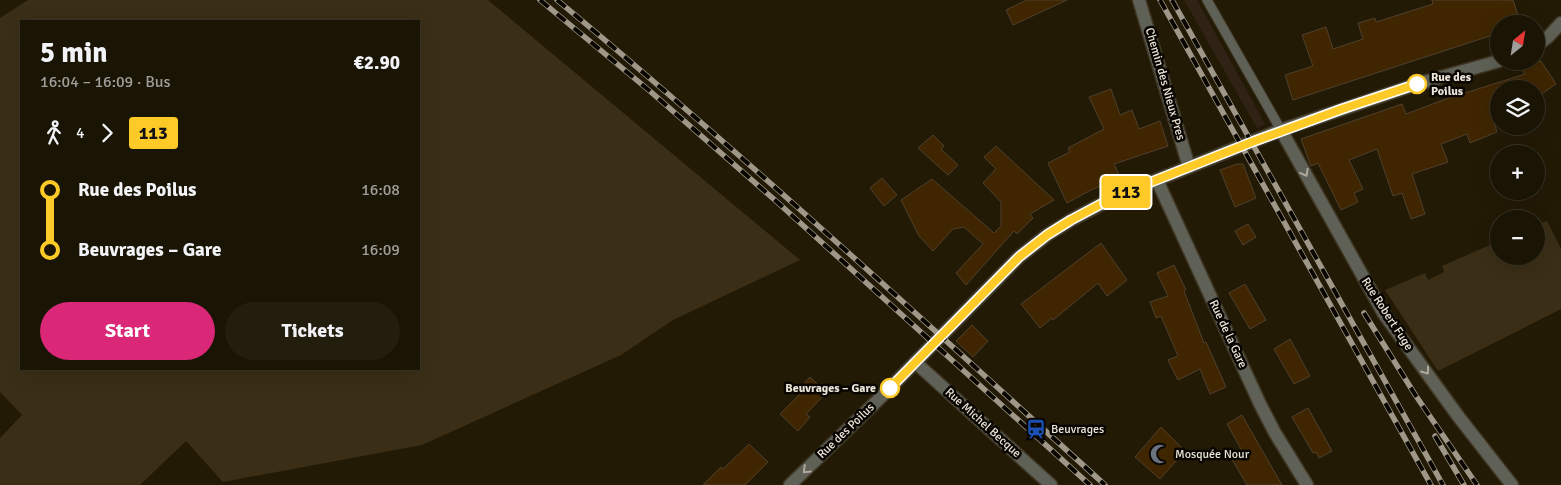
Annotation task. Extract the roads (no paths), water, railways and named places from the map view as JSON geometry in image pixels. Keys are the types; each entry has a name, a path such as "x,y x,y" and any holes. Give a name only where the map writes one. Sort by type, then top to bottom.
{"street":[{"name":"Chemin des Nieux Pres","path":"1140,0 1189,167"},
{"path":"1545,39 1561,23"},
{"name":"Rue des Poilus","path":"790,485 879,399 1006,270 1060,226 1107,200 1281,130 1417,84 1490,64"},
{"name":"Rue Robert Fuge","path":"1281,130 1384,314 1458,416 1512,485"},
{"name":"Rue de la Gare","path":"1157,180 1260,404 1283,447 1307,485"},
{"name":"Rue Michel Becque","path":"916,362 1050,485"}],"lane":[{"path":"1207,0 1281,130"}],"railway":[{"path":"540,0 651,92 776,201 1090,485"},
{"path":"557,0 765,179 1105,485"},
{"path":"1160,0 1431,485"},
{"path":"1172,0 1443,485"},
{"path":"1364,313 1416,396 1477,485"},
{"path":"1435,436 1464,485"}],"place":[{"name":"Rue des Poilus","path":"1417,84"},
{"name":"Beuvrages – Gare","path":"890,388"},
{"name":"Beuvrages","path":"1036,429"},
{"name":"Mosquée Nour","path":"1160,454"}]}
